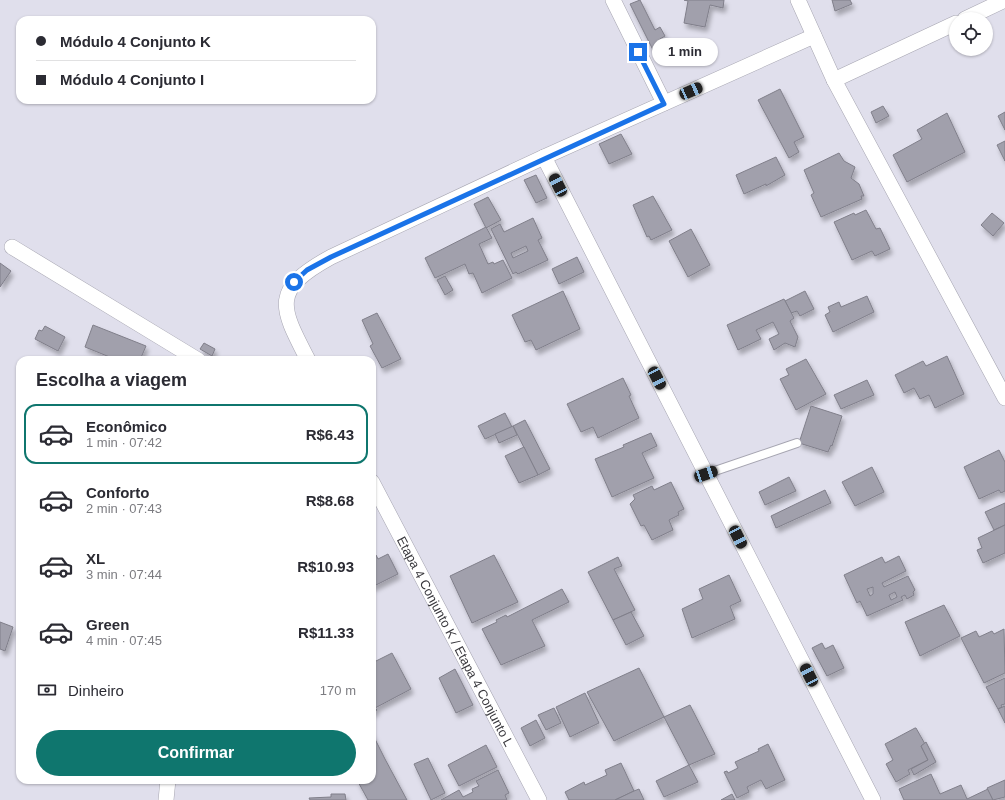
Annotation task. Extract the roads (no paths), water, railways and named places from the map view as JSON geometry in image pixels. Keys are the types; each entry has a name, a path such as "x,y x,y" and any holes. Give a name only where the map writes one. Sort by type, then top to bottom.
{"street":[{"path":"613,0 664,104"},
{"path":"798,0 834,80 1005,398"},
{"path":"980,12 1005,0"},
{"path":"834,80 949,26"},
{"path":"306,356 288,323 286,305 294,282 307,270 331,257 544,157 814,36"},
{"path":"544,157 873,800"},
{"path":"12,247 191,356"},
{"name":"Etapa 4 Conjunto K / Etapa 4 Conjunto L","path":"376,490 539,800"},
{"path":"166,800 168,784"}],"lane":[{"path":"706,474 797,443"}]}
